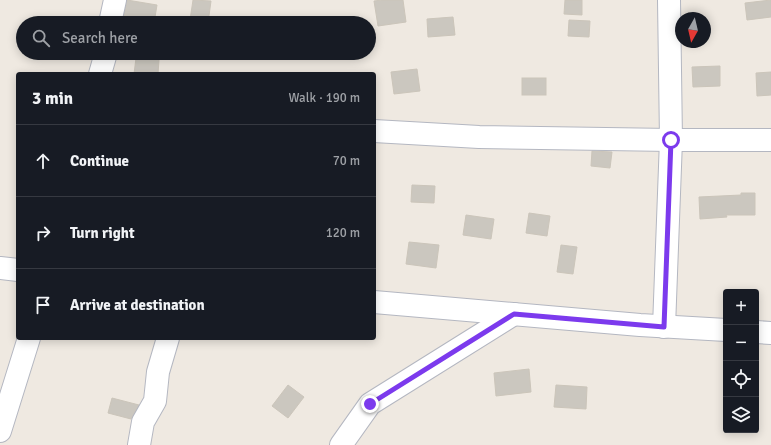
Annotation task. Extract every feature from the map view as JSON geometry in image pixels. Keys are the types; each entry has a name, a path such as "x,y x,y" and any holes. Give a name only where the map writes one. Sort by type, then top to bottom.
{"street":[{"path":"112,16 115,0"},
{"path":"664,327 671,140 669,0"},
{"path":"101,72 104,60"},
{"path":"376,131 479,137 771,140"},
{"path":"0,268 16,270"},
{"path":"376,302 664,327 723,330"},
{"path":"341,445 370,404 514,314"},
{"path":"759,332 771,333"},
{"path":"0,431 28,340"},
{"path":"139,445 144,422 155,401 158,372 167,340"}],"building":[{"path":"127,0 157,5 155,16 124,16"},
{"path":"193,0 211,1 209,16 191,16"},
{"path":"403,0 406,22 378,26 374,1"},
{"path":"565,0 582,0 582,15 564,14"},
{"path":"771,0 771,17 747,20 745,3"},
{"path":"453,17 455,35 428,37 427,19"},
{"path":"569,20 590,21 589,37 568,36"},
{"path":"136,60 159,60 158,72 134,72"},
{"path":"720,66 720,86 693,87 692,67"},
{"path":"417,69 420,91 394,94 391,72"},
{"path":"771,72 771,95 757,96 756,73"},
{"path":"522,78 546,78 546,95 522,95"},
{"path":"592,151 612,152 610,168 591,166"},
{"path":"412,185 435,186 434,203 411,202"},
{"path":"741,193 755,193 755,215 726,215 727,217 700,219 699,197 741,195"},
{"path":"529,213 550,216 547,236 526,233"},
{"path":"466,215 494,219 491,239 463,235"},
{"path":"409,242 439,245 436,268 406,264"},
{"path":"561,245 577,247 573,274 557,272"},
{"path":"529,369 531,392 496,396 494,373"},
{"path":"288,385 304,397 288,418 272,406"},
{"path":"556,385 587,387 586,409 554,407"},
{"path":"112,398 139,405 131,419 108,413"}],"route":[{"path":"370,404 514,314 664,327 671,140"}]}
